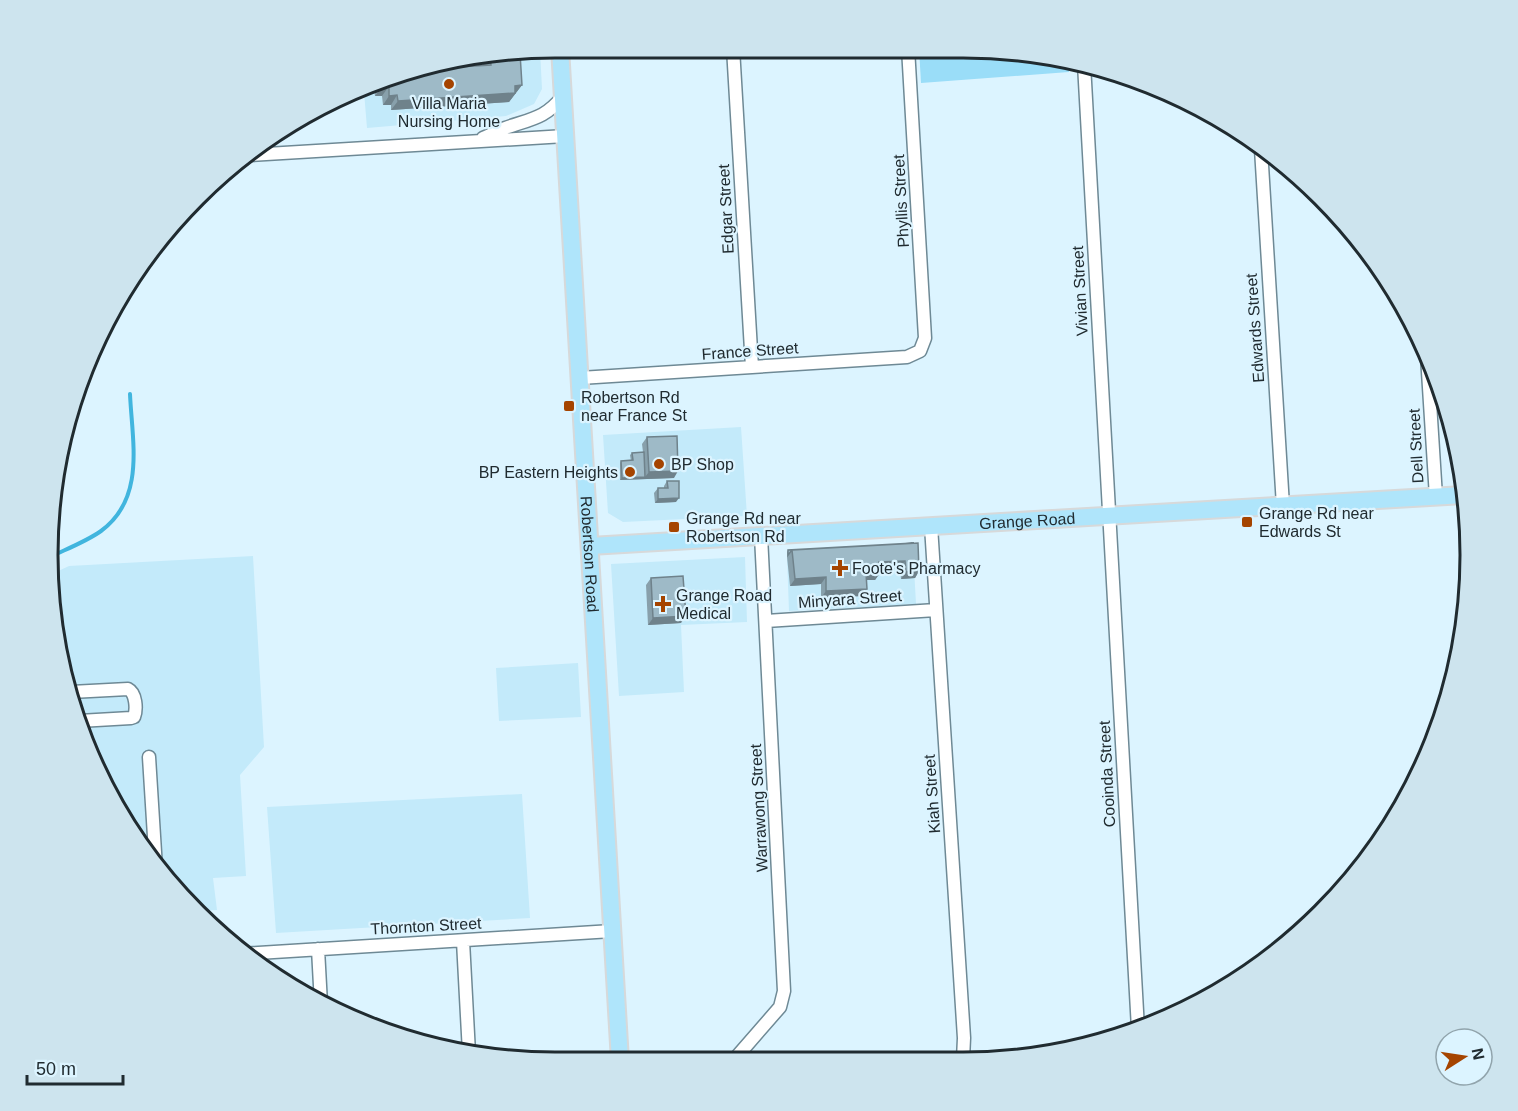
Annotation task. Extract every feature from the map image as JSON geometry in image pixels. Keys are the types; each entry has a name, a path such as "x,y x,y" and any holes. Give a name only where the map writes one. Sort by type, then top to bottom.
{"main road":[{"name":"Robertson Road","path":"561,58 619,1052"},
{"name":"Grange Road","path":"590,546 1455,496"}],"street":[{"name":"Edgar Street","path":"734,58 752,367"},
{"name":"Phyllis Street","path":"909,58 925,338 920,351"},
{"name":"Vivian Street","path":"1085,74 1109,516"},
{"path":"476,141 544,114 563,96"},
{"path":"264,153 565,136"},
{"name":"Edwards Street","path":"1262,159 1283,506"},
{"name":"France Street","path":"580,378 907,357 920,351"},
{"name":"Dell Street","path":"1429,384 1436,497"},
{"name":"Cooinda Street","path":"1109,516 1138,1020"},
{"name":"Kiah Street","path":"931,526 963,1052"},
{"name":"Warrawong Street","path":"740,1052 780,1007 784,991 761,536"},
{"name":"Minyara Street","path":"766,621 936,610"},
{"path":"77,692 128,689 134,694 136,714 134,717 87,721"},
{"path":"149,757 155,850"},
{"name":"Thornton Street","path":"257,953 612,931"},
{"path":"462,941 468,1044"},
{"path":"318,949 320,993"}],"shaded area":[{"path":"920,58 995,60 1059,68 1069,72 921,83"},
{"path":"540,59 542,89 534,104 506,116 367,128 365,96 427,75 459,68"},
{"path":"741,427 747,516 623,522 608,513 603,435"},
{"path":"913,550 916,604 789,611 787,557"},
{"path":"253,556 264,747 240,775 246,876 213,878 217,910 208,911 204,907 161,858 125,804 96,746 75,684 63,620 59,571 69,566"},
{"path":"745,557 747,622 681,625 684,692 619,696 611,564"},
{"path":"578,663 581,717 499,721 496,668"},
{"path":"522,794 530,918 276,933 267,807"}],"building":[{"name":"Villa Maria Nursing Home","path":"520,60 522,85 515,86 515,93 398,101 397,95 389,96 389,87 427,75 470,66 491,65 491,63"},
{"path":"677,436 678,471 649,472 647,437"},
{"path":"644,452 645,477 622,478 621,461 633,460 632,453"},
{"path":"667,481 679,481 679,498 658,499 658,488 668,488"},
{"path":"914,543 792,550 788,555 788,550"},
{"path":"918,543 919,571 906,572 905,561 879,562 880,573 866,573 867,589 826,591 826,577 795,579 792,550"},
{"name":"Grange Road Medical","path":"683,576 686,616 653,618 651,578"}],"waterway":[{"path":"58,553 101,531 115,518 125,502 130,486 134,449 130,394"}],"place":[{"name":"Villa Maria Nursing Home","path":"449,84"},
{"name":"Robertson Rd near France St","path":"569,406"},
{"name":"BP Shop","path":"659,464"},
{"name":"BP Eastern Heights","path":"630,472"},
{"name":"Grange Rd near Edwards St","path":"1247,522"},
{"name":"Grange Rd near Robertson Rd","path":"674,527"},
{"name":"Foote's Pharmacy","path":"840,568"},
{"name":"Grange Road Medical","path":"663,604"}]}
